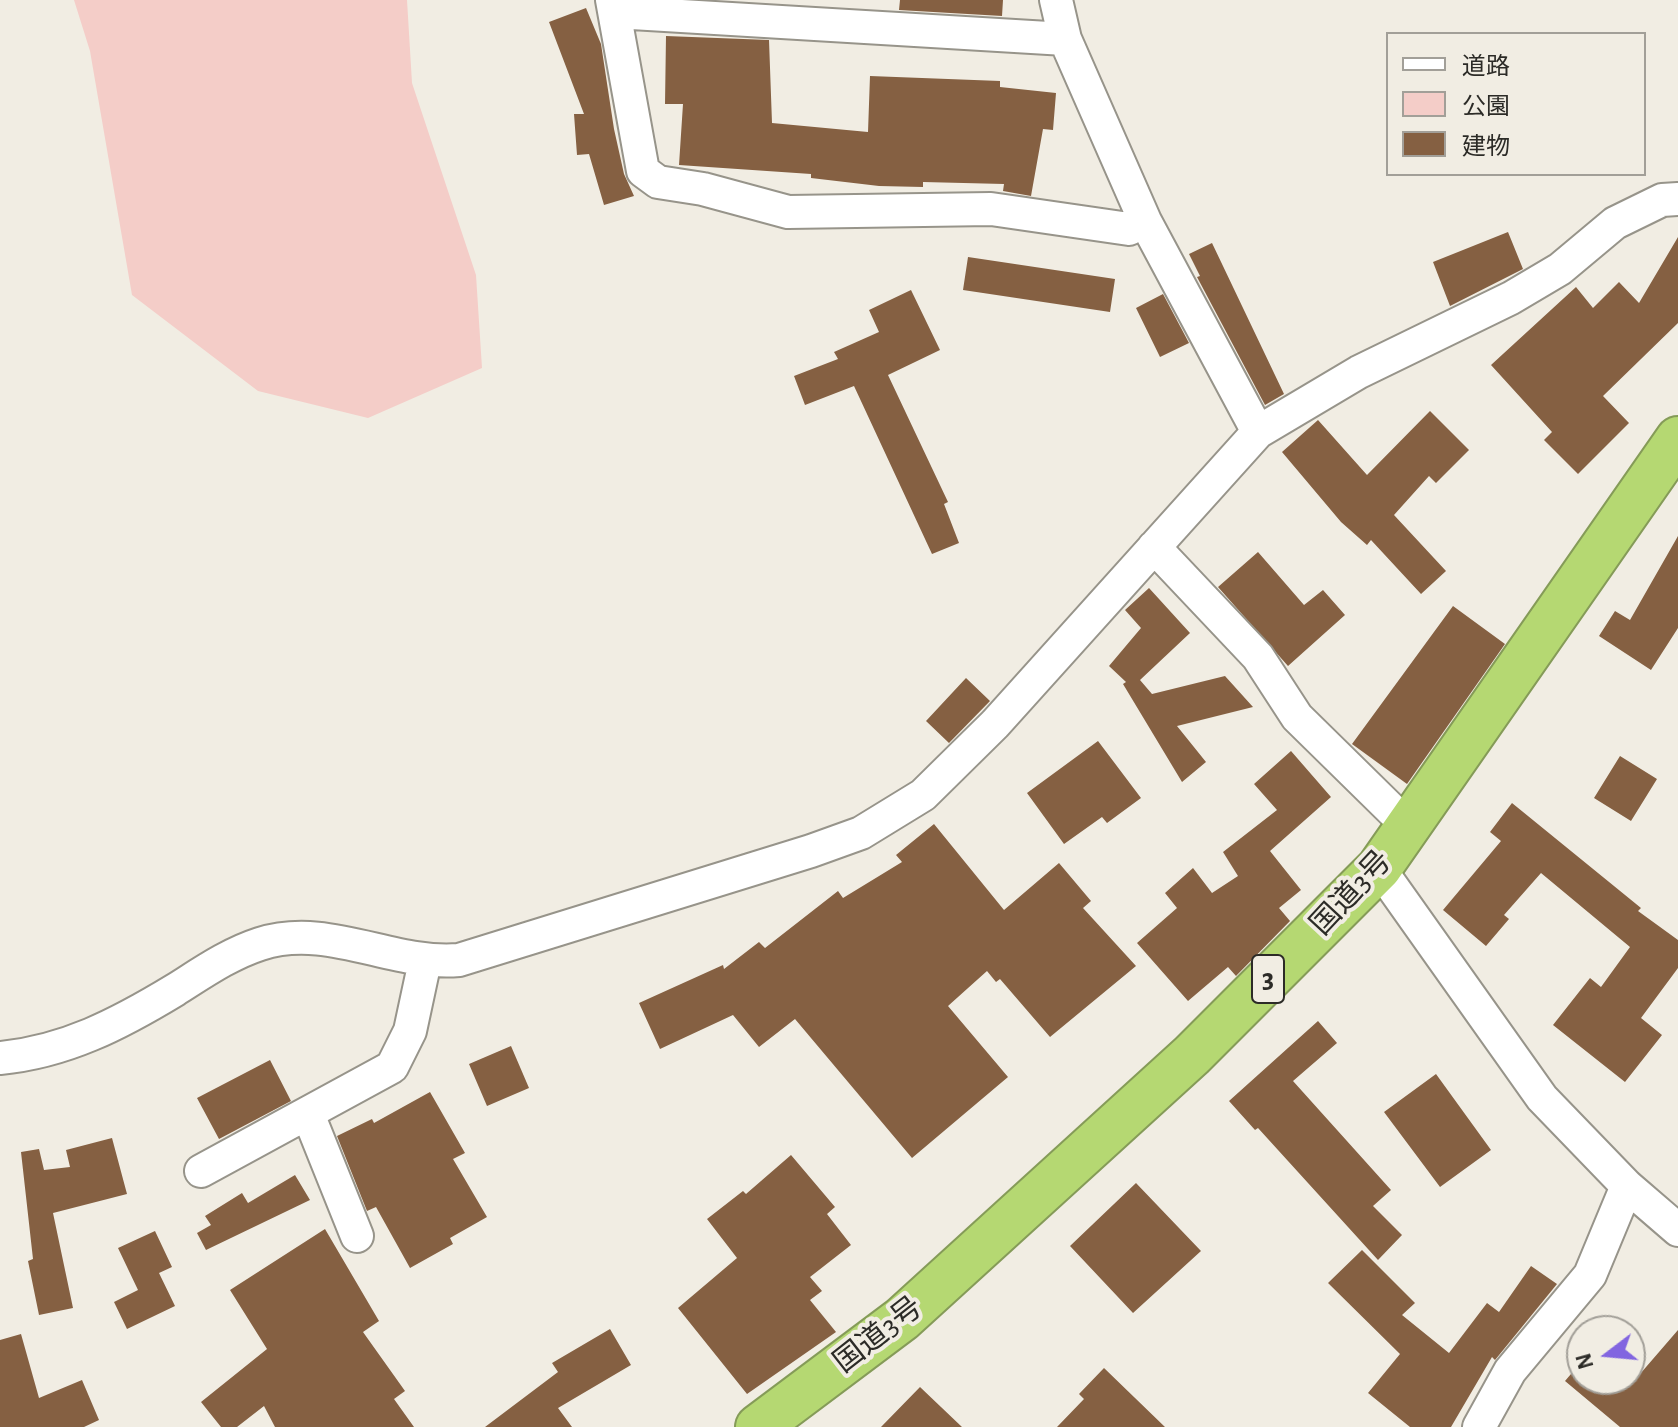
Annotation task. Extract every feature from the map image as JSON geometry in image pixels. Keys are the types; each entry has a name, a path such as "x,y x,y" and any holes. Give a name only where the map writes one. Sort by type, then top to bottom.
{"highway":[{"name":"国道3号","path":"758,1427 902,1319 1192,1055 1379,868 1678,439"}],"street":[{"path":"1056,0 1065,39 1145,221 1258,432"},
{"path":"1065,39 614,6 643,171 658,182 703,189 788,212 991,209 1129,229 1145,221"},
{"path":"0,1058 32,1055 99,1033 234,954 264,942 299,939 344,941 425,961 459,960 861,833 923,795 995,724 1258,432 1359,372 1511,298 1560,269 1615,223 1662,200 1678,199"},
{"path":"1154,547 1258,657 1297,717 1409,827"},
{"path":"1379,868 1542,1098 1627,1186 1678,1230"},
{"path":"201,1171 392,1067 410,1031 425,961"},
{"path":"308,1114 357,1236"},
{"path":"1479,1427 1510,1371 1590,1275 1627,1186"}],"green space":[{"path":"74,0 407,0 412,83 476,275 482,368 368,418 258,391 132,295 90,51"}],"building":[{"path":"900,0 1003,0 1002,16 899,10"},
{"path":"586,8 601,44 614,129 624,174 634,196 604,205 589,154 577,155 574,114 584,114 549,22"},
{"path":"666,36 769,40 772,123 868,132 870,76 1000,81 1000,87 1056,93 1053,130 1043,129 1031,196 1003,191 1004,184 923,182 923,187 879,186 811,178 811,174 679,165 683,104 665,104"},
{"path":"1508,232 1523,269 1450,306 1433,262"},
{"path":"1678,237 1678,323 1603,396 1629,423 1578,474 1544,440 1552,432 1491,365 1576,287 1593,308 1619,282 1639,303"},
{"path":"1212,243 1284,394 1265,405 1197,277 1200,276 1189,254"},
{"path":"968,257 1115,279 1110,312 963,290"},
{"path":"911,290 940,350 888,375 948,502 944,504 959,543 932,554 854,386 805,405 794,376 838,359 834,352 879,332 869,310"},
{"path":"1163,294 1189,343 1160,357 1136,308"},
{"path":"1430,411 1469,450 1436,483 1429,476 1394,515 1446,571 1421,594 1371,540 1367,545 1341,522 1282,452 1318,420 1367,475"},
{"path":"1678,536 1678,628 1651,670 1599,636 1615,611 1630,620"},
{"path":"1258,552 1304,605 1323,590 1345,615 1288,666 1218,587"},
{"path":"1149,588 1190,633 1140,680 1152,694 1225,676 1253,707 1177,726 1206,762 1182,782 1123,684 1126,682 1109,666 1141,628 1125,610"},
{"path":"1453,606 1505,644 1407,784 1352,744"},
{"path":"966,678 990,701 949,743 926,721"},
{"path":"1098,741 1141,798 1107,823 1102,817 1064,844 1027,793"},
{"path":"1291,751 1331,797 1270,851 1301,890 1279,908 1290,921 1236,976 1228,967 1188,1001 1137,943 1177,908 1165,893 1193,868 1212,893 1238,876 1223,852 1277,810 1254,784"},
{"path":"1620,756 1657,779 1631,821 1594,798"},
{"path":"1512,803 1641,908 1638,911 1678,940 1678,968 1641,1018 1662,1035 1625,1082 1553,1025 1590,978 1601,987 1630,947 1541,873 1504,915 1509,919 1486,946 1443,910 1501,841 1490,832"},
{"path":"934,824 1004,910 1059,863 1091,901 1083,908 1136,966 1050,1037 1000,979 996,982 987,971 948,1006 1008,1077 912,1158 795,1019 759,1047 733,1015 660,1049 639,1003 723,965 724,969 759,942 765,948 838,891 843,898 902,862 896,855"},
{"path":"1318,1021 1337,1043 1293,1081 1391,1190 1373,1206 1402,1235 1378,1260 1258,1128 1255,1130 1229,1101"},
{"path":"511,1046 529,1088 487,1106 469,1064"},
{"path":"270,1060 291,1101 219,1139 197,1098"},
{"path":"1436,1074 1491,1150 1440,1187 1384,1112"},
{"path":"430,1092 465,1153 453,1159 487,1217 450,1238 453,1244 410,1268 376,1207 367,1211 337,1136 372,1119 374,1123"},
{"path":"112,1138 127,1194 53,1213 73,1308 39,1315 28,1261 33,1259 21,1152 39,1149 44,1170 70,1167 66,1150"},
{"path":"791,1155 835,1207 827,1214 851,1245 810,1277 822,1291 810,1300 836,1332 747,1394 678,1308 737,1258 707,1219 743,1191 746,1194"},
{"path":"295,1175 310,1200 206,1250 197,1233 211,1225 205,1216 242,1193 248,1203"},
{"path":"1136,1183 1201,1251 1133,1313 1070,1246"},
{"path":"325,1229 379,1321 363,1332 405,1391 394,1399 414,1427 275,1427 264,1406 237,1427 221,1427 201,1402 267,1349 230,1290"},
{"path":"155,1231 172,1267 159,1273 175,1306 127,1329 114,1302 138,1290 118,1248"},
{"path":"1362,1250 1415,1303 1402,1315 1449,1353 1487,1303 1499,1312 1531,1266 1557,1284 1495,1360 1492,1357 1451,1427 1410,1427 1368,1393 1400,1354 1328,1283"},
{"path":"610,1329 631,1365 558,1408 572,1427 485,1427 558,1372 552,1363"},
{"path":"1678,1330 1678,1427 1620,1427 1582,1395 1646,1395 1646,1367"},
{"path":"21,1334 39,1398 82,1380 99,1420 84,1427 0,1427 0,1340"},
{"path":"1104,1368 1165,1427 1057,1427 1084,1399 1079,1394"},
{"path":"920,1387 962,1427 881,1427"}]}
